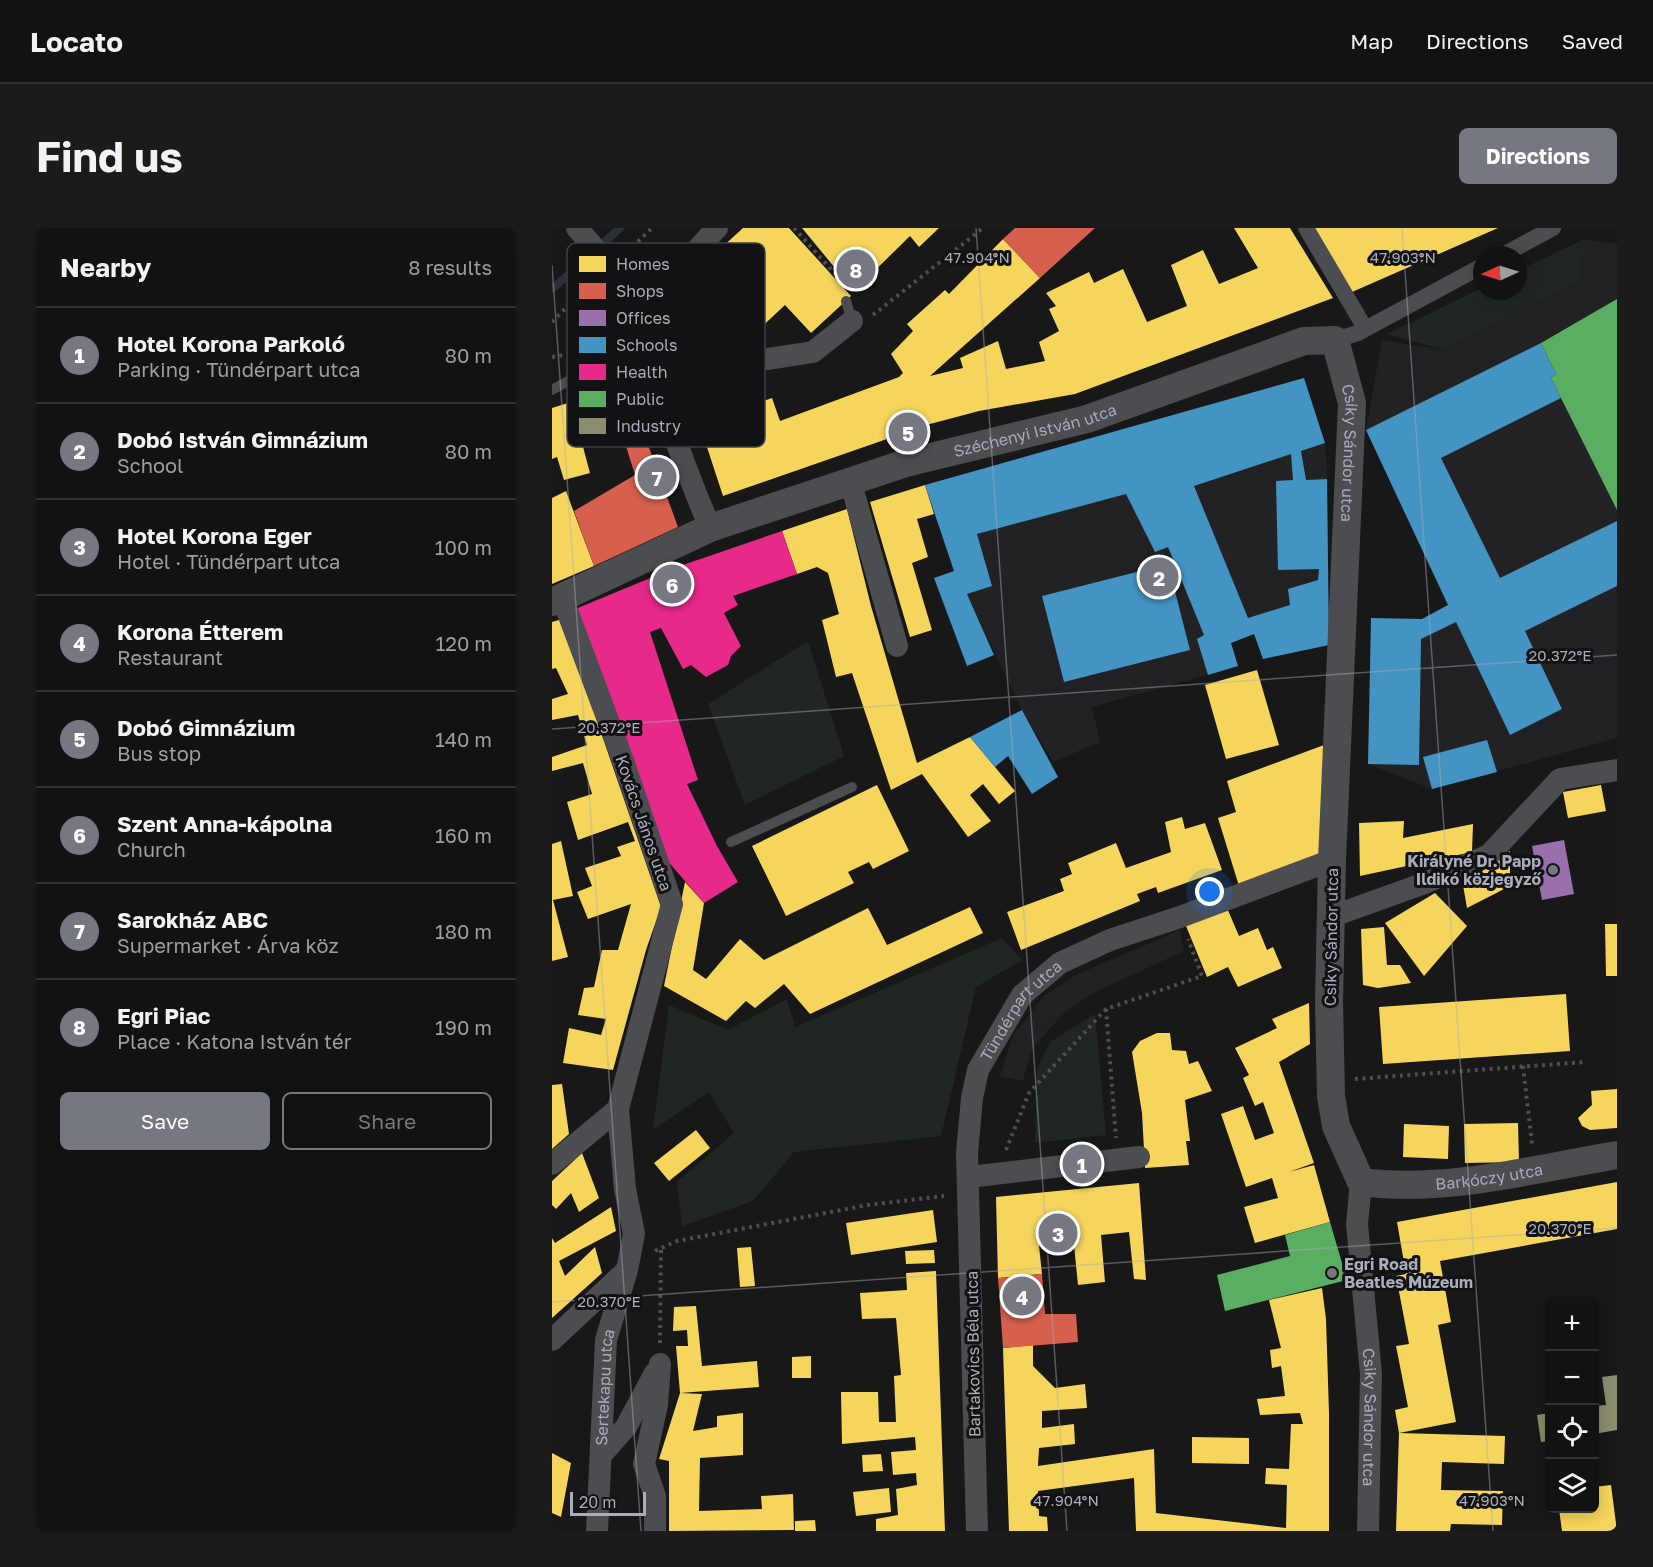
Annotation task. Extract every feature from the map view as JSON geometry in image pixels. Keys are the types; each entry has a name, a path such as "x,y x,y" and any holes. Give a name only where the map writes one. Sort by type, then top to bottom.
{"street":[{"path":"577,228 590,243"},
{"path":"705,243 717,228"},
{"path":"1306,228 1365,328"},
{"path":"1520,246 1553,228"},
{"name":"Széchenyi István utca","path":"557,600 710,528 850,480 934,455 1087,419 1304,341 1335,340 1358,333 1473,271"},
{"path":"765,359 813,352 855,314"},
{"name":"Csiky Sándor utca","path":"1335,340 1352,402 1332,860 1333,916 1329,1002 1331,1081 1336,1126 1361,1182 1357,1224 1371,1374 1368,1531"},
{"path":"681,447 710,528"},
{"path":"850,480 897,646"},
{"name":"Kovács János utca","path":"557,600 620,752 672,904 618,1109"},
{"path":"1333,916 1425,883 1489,855 1560,779 1617,770"},
{"name":"Tündérpart utca","path":"969,1185 968,1142 972,1098 978,1070 1022,995 1060,963 1110,940 1180,917 1332,860"},
{"path":"552,1164 618,1109"},
{"name":"Sertekapu utca","path":"597,1531 606,1340 627,1270 634,1234 625,1189 618,1109"},
{"name":"Barkóczy utca","path":"1361,1182 1392,1186 1436,1186 1617,1155"},
{"path":"969,1185 995,1175 1129,1158"},
{"name":"Bartakovics Béla utca","path":"969,1185 977,1531"},
{"path":"552,1340 627,1270"},
{"path":"654,1531 655,1496 644,1464 657,1404 660,1364"},
{"name":"Sertekapu utca","path":"602,1454 626,1427 660,1364"}],"lane":[{"path":"552,390 567,382"},
{"path":"731,842 852,787"}],"path":[{"path":"637,243 652,228"},
{"path":"795,228 848,288"},
{"path":"855,314 982,228"},
{"path":"552,322 567,306"},
{"path":"552,357 567,354"},
{"path":"995,1175 1029,1093 1106,1009 1202,976 1180,917"},
{"path":"1106,1009 1129,1158"},
{"path":"1331,1081 1585,1062"},
{"path":"1523,1066 1535,1169"},
{"path":"627,1270 661,1248 677,1241 969,1185"},
{"path":"660,1364 661,1248"}],"shaded area":[{"path":"1584,239 1617,244 1617,738 1432,789 1368,764 1371,618 1422,619 1448,605 1366,430 1382,340 1444,350 1578,281"},
{"path":"1584,239 1579,281 1444,350 1387,334 1473,292 1473,300 1527,300 1527,267"},
{"path":"1304,378 1325,443 1327,462 1329,645 1263,659 1254,634 1231,643 1238,666 1092,707 1100,742 1053,762 1022,710 967,594 992,585 977,534 1024,522 1004,464"},
{"path":"808,641 844,756 745,805 708,704"},
{"path":"1180,930 1184,951 1091,994 1064,1013 1032,1048 1023,1081 1000,1076 1013,1035 1045,995 1078,974"},
{"path":"1002,938 1022,960 976,987 941,1136 794,1152 753,1201 682,1226 677,1182 734,1133 709,1092 653,1130 669,1005 728,1030 787,999 795,1027"},
{"path":"1095,1014 1106,1135 1035,1143 1037,1069 1050,1042"}],"building: Homes":[{"path":"743,228 789,228 851,296 811,333 785,305 765,324 765,243 727,243"},
{"path":"802,228 939,228 919,247 910,236 854,291"},
{"path":"1234,228 1290,228 1333,298 1075,394 979,411 930,424 723,496 707,447 765,447 765,400 772,398 780,421 899,377 903,373 891,354 913,331 907,324 945,290 949,294 1003,239 1040,278 930,376 963,368 960,358 998,341 1006,369 1045,361 1039,342 1059,331 1049,309 1056,306 1046,293 1089,272 1094,283 1123,269 1147,322 1187,306 1171,265 1203,250 1219,284 1258,268"},
{"path":"1313,228 1498,228 1352,292"},
{"path":"567,403 567,447 583,447 590,473 564,480 557,457 552,459 552,408"},
{"path":"925,485 934,514 917,519 928,557 912,563 932,630 910,637 870,502"},
{"path":"566,491 594,566 552,584 552,498"},
{"path":"847,509 871,606 917,763 970,737 1015,791 999,804 983,784 970,795 991,821 968,837 922,774 891,790 852,673 836,677 822,620 839,614 828,573 817,567 797,574 782,531"},
{"path":"562,619 661,907 646,950 613,1070 563,1063 569,1028 601,1035 606,1019 578,1015 584,988 594,987 602,950 618,950 631,904 588,919 577,892 592,886 585,868 621,856 617,847 635,841 628,822 578,840 567,802 592,794 583,763 552,771 552,757 587,745 578,715 552,720 552,699 568,694 556,668 552,669 552,622"},
{"path":"1257,670 1279,745 1226,759 1205,685"},
{"path":"1324,745 1321,857 1239,886 1218,818 1236,812 1227,781"},
{"path":"877,785 909,851 873,869 869,862 848,872 854,883 786,916 752,846"},
{"path":"1601,785 1606,811 1568,818 1563,792"},
{"path":"1182,817 1185,829 1205,823 1222,870 1158,893 1156,887 1137,894 1140,901 1021,950 1007,912 1064,891 1060,879 1072,874 1068,863 1116,843 1126,868 1171,852 1165,822"},
{"path":"1404,821 1403,838 1473,824 1472,852 1360,876 1359,823"},
{"path":"561,841 573,896 553,900 568,957 552,961 552,844"},
{"path":"1510,851 1510,886 1467,908 1463,885"},
{"path":"685,882 704,903 693,970 706,979 740,939 764,960 868,908 887,945 970,907 983,933 810,1014 784,984 755,1008 746,1001 726,1021 664,986"},
{"path":"1435,893 1467,926 1424,976 1385,923"},
{"path":"1227,908 1239,936 1258,928 1267,950 1273,947 1282,968 1238,987 1228,967 1207,977 1186,926"},
{"path":"1605,924 1617,924 1617,976 1606,976"},
{"path":"1384,927 1387,965 1400,965 1411,983 1378,988 1363,985 1361,929"},
{"path":"1566,994 1570,1051 1383,1064 1379,1007"},
{"path":"1309,1003 1310,1044 1279,1062 1314,1163 1289,1172 1314,1165 1330,1222 1255,1243 1244,1207 1278,1198 1272,1178 1246,1187 1221,1114 1243,1106 1255,1140 1274,1133 1263,1102 1255,1106 1243,1078 1249,1075 1235,1048 1277,1028 1272,1019"},
{"path":"1157,1033 1170,1033 1172,1050 1186,1051 1189,1064 1198,1061 1212,1091 1185,1100 1190,1141 1186,1141 1189,1165 1145,1168 1142,1113 1132,1052 1140,1041"},
{"path":"562,1084 569,1134 552,1149 552,1085"},
{"path":"1617,1089 1617,1128 1590,1130 1582,1126 1578,1118 1592,1105 1591,1091"},
{"path":"1518,1123 1519,1162 1465,1163 1464,1124"},
{"path":"1404,1124 1449,1126 1448,1159 1403,1157"},
{"path":"696,1130 710,1148 669,1181 654,1163"},
{"path":"582,1153 599,1198 579,1212 571,1193 556,1209 552,1205 552,1181"},
{"path":"1617,1182 1617,1229 1440,1261 1451,1322 1438,1325 1456,1422 1399,1433 1395,1410 1408,1407 1396,1346 1409,1344 1396,1276 1406,1274 1397,1222"},
{"path":"1139,1183 1146,1280 1134,1279 1129,1232 1101,1235 1105,1282 1078,1285 1074,1245 1056,1247 1055,1234 1038,1236 1042,1274 998,1278 996,1197"},
{"path":"611,1207 616,1231 559,1261 565,1276 595,1247 602,1273 552,1318 552,1238 555,1243"},
{"path":"933,1210 937,1242 851,1255 846,1223"},
{"path":"751,1247 755,1286 740,1287 737,1248"},
{"path":"934,1250 935,1263 906,1264 905,1251"},
{"path":"936,1271 945,1531 876,1531 876,1519 898,1515 896,1489 917,1485 916,1473 893,1475 891,1452 916,1450 915,1437 842,1444 841,1392 878,1392 879,1422 896,1422 894,1376 901,1375 896,1318 862,1319 860,1293 907,1290 906,1273"},
{"path":"1322,1288 1326,1319 1329,1413 1329,1531 1136,1531 1134,1478 1038,1491 1039,1516 1047,1517 1048,1531 1009,1531 1003,1348 1033,1345 1033,1366 1055,1388 1085,1384 1087,1408 1042,1411 1042,1428 1074,1424 1075,1444 1039,1448 1038,1466 1154,1449 1156,1513 1286,1528 1287,1485 1265,1484 1266,1468 1289,1469 1291,1424 1303,1424 1300,1413 1260,1415 1257,1399 1285,1396 1281,1366 1272,1368 1270,1350 1281,1348 1269,1300"},
{"path":"696,1306 702,1366 757,1361 759,1387 680,1393 676,1346 688,1346 687,1330 673,1331 674,1307"},
{"path":"811,1356 811,1378 792,1378 792,1357"},
{"path":"680,1393 702,1394 693,1431 717,1427 717,1416 743,1413 743,1455 700,1458 699,1511 762,1509 761,1496 793,1494 794,1530 669,1531 669,1461 659,1459"},
{"path":"1399,1433 1505,1436 1504,1464 1442,1462 1441,1490 1503,1491 1502,1525 1451,1524 1450,1531 1396,1531"},
{"path":"1192,1437 1249,1438 1249,1464 1192,1463"},
{"path":"552,1453 571,1463 561,1517 552,1513"},
{"path":"881,1454 883,1471 863,1472 862,1455"},
{"path":"1611,1485 1617,1531 1562,1531 1560,1513 1599,1513 1599,1486"},
{"path":"889,1488 891,1512 856,1516 853,1492"},
{"path":"815,1520 816,1531 795,1531 795,1521"}],"building: Shops":[{"path":"1015,228 1095,228 1040,278 1003,239"},
{"path":"626,447 649,447 678,527 594,566 574,511 635,475"},
{"path":"1042,1274 1045,1314 1076,1314 1078,1342 1003,1348 998,1278"}],"building: Offices":[{"name":"Királyné Dr. Papp Ildikó közjegyző","path":"1564,840 1574,894 1542,900 1532,846"}],"building: Schools":[{"path":"1541,343 1556,374 1551,378 1561,398 1441,458 1500,578 1617,521 1617,586 1525,631 1562,709 1510,735 1456,622 1421,639 1419,765 1368,764 1371,618 1422,619 1448,605 1366,430"},
{"path":"1304,378 1325,443 1301,451 1306,480 1327,479 1329,645 1263,659 1254,634 1231,643 1238,666 1208,675 1197,639 1204,635 1168,547 1155,552 1126,494 977,534 992,586 967,594 994,655 967,666 934,578 954,571 925,485","holes":["1291,454 1293,480 1276,481 1278,570 1319,569 1318,580 1288,589 1290,605 1248,618 1194,486"]},
{"path":"1168,564 1190,650 1064,682 1042,596"},
{"path":"1022,710 1058,777 1032,794 1008,756 995,767 970,737"},
{"path":"1487,740 1497,772 1432,789 1423,757"}],"building: Health":[{"path":"782,531 797,574 733,596 738,605 724,613 741,646 731,656 728,665 706,677 691,665 683,669 661,628 650,632 698,780 687,784 717,846 738,882 704,903 665,858 568,612 677,567"}],"building: Public":[{"path":"1617,299 1617,510 1551,378 1556,374 1541,343"},
{"path":"1330,1222 1347,1280 1225,1311 1217,1275 1290,1256 1285,1235"}],"building: Industry":[{"path":"1617,1375 1617,1430 1599,1433 1599,1406 1606,1405 1602,1377"},
{"path":"1545,1414 1545,1442 1541,1442 1537,1415"}],"waterway":[{"path":"603,243 620,228"},
{"path":"552,289 567,276"}],"place":[{"name":"Egri Piac","path":"856,269"},
{"name":"Dobó Gimnázium","path":"908,432"},
{"name":"Sarokház ABC","path":"657,477"},
{"name":"Dobó István Gimnázium","path":"1159,577"},
{"name":"Szent Anna-kápolna","path":"672,584"},
{"name":"Királyné Dr. Papp Ildikó közjegyző","path":"1553,870"},
{"name":"Hotel Korona Parkoló","path":"1082,1164"},
{"name":"Hotel Korona Eger","path":"1058,1233"},
{"name":"Egri Road Beatles Múzeum","path":"1332,1273"},
{"name":"Korona Étterem","path":"1022,1296"}]}
